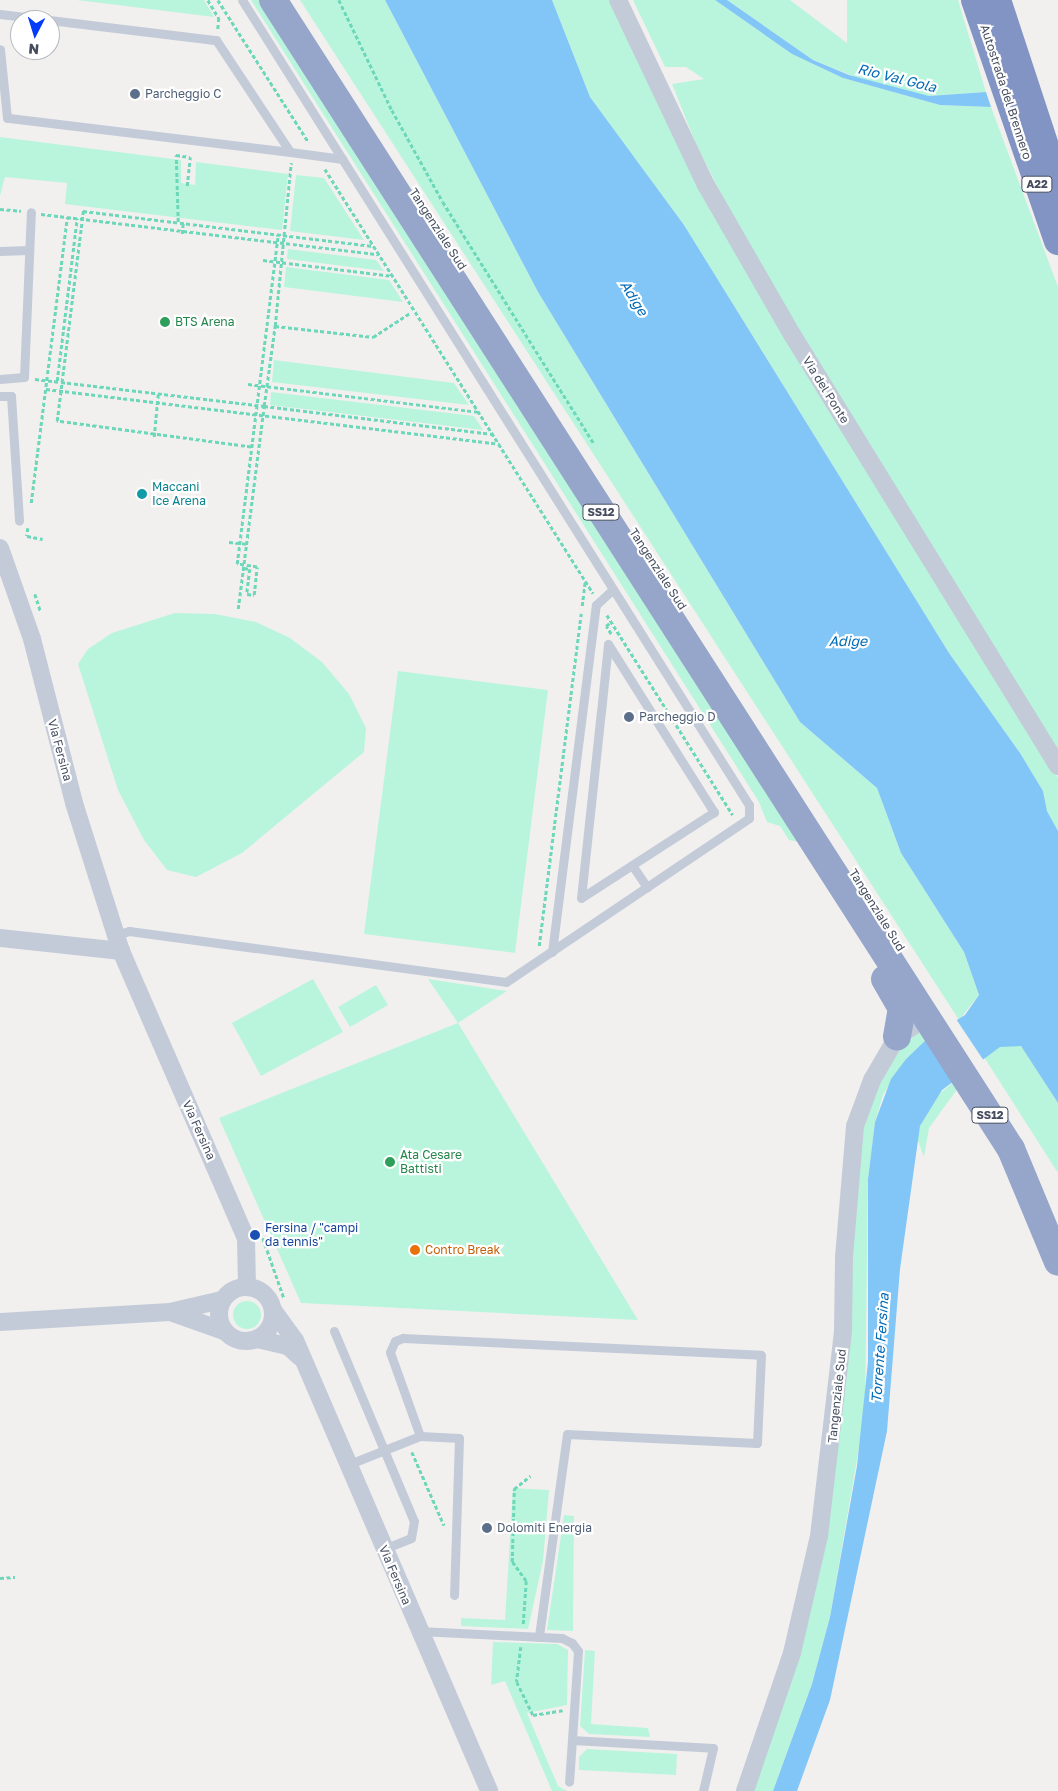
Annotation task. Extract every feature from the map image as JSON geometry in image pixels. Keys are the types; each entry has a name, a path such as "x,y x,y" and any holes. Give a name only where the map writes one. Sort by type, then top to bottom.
{"highway":[{"name":"Tangenziale Sud","path":"273,0 815,842 974,1076 1016,1145"},
{"name":"Tangenziale Sud","path":"292,0 934,1018"},
{"name":"Autostrada del Brennero","path":"976,0 1012,84 1027,128 1058,240"},
{"name":"Autostrada del Brennero","path":"997,0 1012,84"},
{"name":"Autostrada del Brennero","path":"1027,128 1058,185"},
{"path":"815,842 817,869 898,1000 902,1016 897,1037"},
{"name":"SS12","path":"1016,1145 1058,1227"},
{"name":"SS12","path":"1016,1145 1058,1262"}],"street":[{"name":"Via del Ponte","path":"618,0 706,185 793,336 1058,766"},
{"name":"Via Fersina","path":"0,548 32,639 74,803 118,943 246,1239 247,1286"},
{"path":"0,938 118,943"},
{"name":"Tangenziale Sud","path":"744,1791 792,1653 819,1536 843,1331 851,1144 864,1098 897,1037 934,1018"},
{"name":"Via Fersina","path":"0,1322 170,1312 222,1300 233,1290 247,1286 264,1294 279,1306 489,1791"},
{"path":"222,1300 218,1316 224,1331"},
{"path":"257,1340 270,1328 279,1306"},
{"name":"Via Fersina","path":"170,1312 224,1331 239,1341 257,1340 288,1346 302,1360"}],"lane":[{"path":"118,943 128,931 506,982 749,818 749,805 242,0"},
{"path":"0,14 216,40 290,152"},
{"path":"0,49 7,118 343,159"},
{"path":"0,379 24,377 30,212"},
{"path":"0,251 29,250"},
{"path":"0,396 11,396 24,522"},
{"path":"552,952 596,605 612,589"},
{"path":"608,644 714,812 632,865 581,898 608,644"},
{"path":"632,865 647,887"},
{"path":"334,1331 415,1530 412,1538 384,1549"},
{"path":"420,1436 390,1352 395,1341 403,1338 761,1355 757,1442 567,1434 539,1636"},
{"path":"348,1464 420,1436 459,1438 454,1594"},
{"path":"419,1631 562,1638 578,1651 569,1782"},
{"path":"572,1740 713,1748 703,1791"}],"path":[{"path":"208,0 219,18"},
{"path":"218,0 306,140"},
{"path":"339,0 443,202 594,444"},
{"path":"178,222 176,155 190,157"},
{"path":"187,186 189,161"},
{"path":"238,609 275,326 292,174"},
{"path":"330,177 592,592"},
{"path":"0,209 379,254"},
{"path":"251,447 58,421 84,211 373,246"},
{"path":"30,513 67,217"},
{"path":"57,381 77,218"},
{"path":"182,234 184,223"},
{"path":"244,568 250,569 247,594 254,595 256,567 237,564 280,234"},
{"path":"263,260 393,276"},
{"path":"275,326 373,337 410,313"},
{"path":"24,377 492,434"},
{"path":"248,384 478,412"},
{"path":"158,403 160,388"},
{"path":"46,389 499,444"},
{"path":"154,437 158,394"},
{"path":"24,522 27,536 43,539"},
{"path":"229,542 247,544"},
{"path":"539,940 586,581"},
{"path":"34,590 42,616"},
{"path":"604,611 740,825"},
{"path":"611,622 606,626 612,636"},
{"path":"262,1236 277,1269 279,1306"},
{"path":"420,1436 412,1452 444,1525 456,1526"},
{"path":"530,1476 514,1489 512,1562 526,1581 518,1682 533,1715 574,1708"},
{"path":"0,1578 15,1577"}],"green space":[{"path":"77,0 204,0 214,17"},
{"path":"251,0 263,0 805,843 789,840 780,826 767,822 759,802"},
{"path":"300,0 385,0 538,292 800,722 877,788 901,853 964,952 979,995 959,1020"},
{"path":"552,0 614,0 641,60 972,640 1058,778 1058,831 1047,811 1043,791 1020,753 949,653 684,225 590,97"},
{"path":"633,0 715,0 792,54 843,78 940,105 991,107 1058,287 1058,762 754,259 696,144 672,84 704,79 686,67 665,67"},
{"path":"727,0 790,0 847,43 847,0 958,0 986,92 929,96 873,84 813,60"},
{"path":"0,137 181,160 181,183 195,185 196,162 288,174 282,230 65,204 67,183 5,177 0,196"},
{"path":"296,175 324,178 364,240 290,231"},
{"path":"288,249 376,260 384,271 287,259"},
{"path":"286,267 389,280 403,302 284,287"},
{"path":"274,360 454,383 469,405 272,382"},
{"path":"271,392 474,416 483,430 270,405"},
{"path":"175,613 215,614 256,622 290,638 322,662 349,694 366,728 364,752 242,853 196,877 167,870 144,840 118,790 78,664 88,649 112,633"},
{"path":"398,671 548,690 515,953 364,934"},
{"path":"313,979 343,1032 261,1076 232,1023"},
{"path":"428,979 507,991 458,1023"},
{"path":"376,985 388,1005 350,1027 338,1007"},
{"name":"Ata Cesare Battisti","path":"458,1023 638,1320 301,1303 219,1118"},
{"path":"923,1028 928,1038 906,1059 883,1095 875,1122 868,1179 865,1413 830,1617 812,1684 773,1791 749,1791 806,1614 853,1178 865,1122 873,1096 898,1051"},
{"path":"1021,1045 1058,1103 1058,1173 984,1057 999,1047"},
{"path":"956,1080 961,1084 929,1128 924,1157 917,1138 920,1126 934,1098"},
{"path":"247,1301 257,1305 261,1315 257,1325 247,1329 237,1325 233,1315 237,1305"},
{"path":"513,1488 549,1490 543,1561 528,1629 461,1626 461,1618 505,1620"},
{"path":"564,1515 574,1516 573,1631 547,1630"},
{"path":"493,1642 557,1644 568,1650 567,1705 527,1713 558,1786 567,1791 552,1791 505,1681 491,1685"},
{"path":"585,1650 595,1651 591,1724 648,1728 650,1737 589,1734 580,1726"},
{"path":"587,1749 677,1754 676,1775 579,1770 579,1757"}],"water":[{"name":"Adige","path":"385,0 552,0 590,97 684,225 949,653 1020,753 1043,791 1047,811 1058,831 1058,1103 1021,1046 1000,1047 942,1090 920,1126 900,1269 887,1431 830,1700 797,1791 773,1791 812,1684 830,1617 857,1466 868,1362 868,1179 875,1122 891,1079 906,1059 928,1038 965,1015 979,995 964,952 901,853 877,788 800,722 538,292"},
{"path":"715,0 727,0 813,60 849,75 929,96 986,92 991,107 940,105 843,78 792,54"}],"pier":[{"path":"956,1019 984,1061 959,1081 928,1035"}],"place":[{"name":"Parcheggio C","path":"135,94"},
{"name":"BTS Arena","path":"165,322"},
{"name":"Maccani Ice Arena","path":"142,494"},
{"name":"Parcheggio D","path":"629,717"},
{"name":"Ata Cesare Battisti","path":"390,1162"},
{"name":"Fersina / \"campi da tennis\"","path":"255,1235"},
{"name":"Contro Break","path":"415,1250"},
{"name":"Dolomiti Energia","path":"487,1528"}],"water label":[{"name":"Rio Val Gola","path":"897,78"},
{"name":"Torrente Fersina","path":"880,1348"}]}
